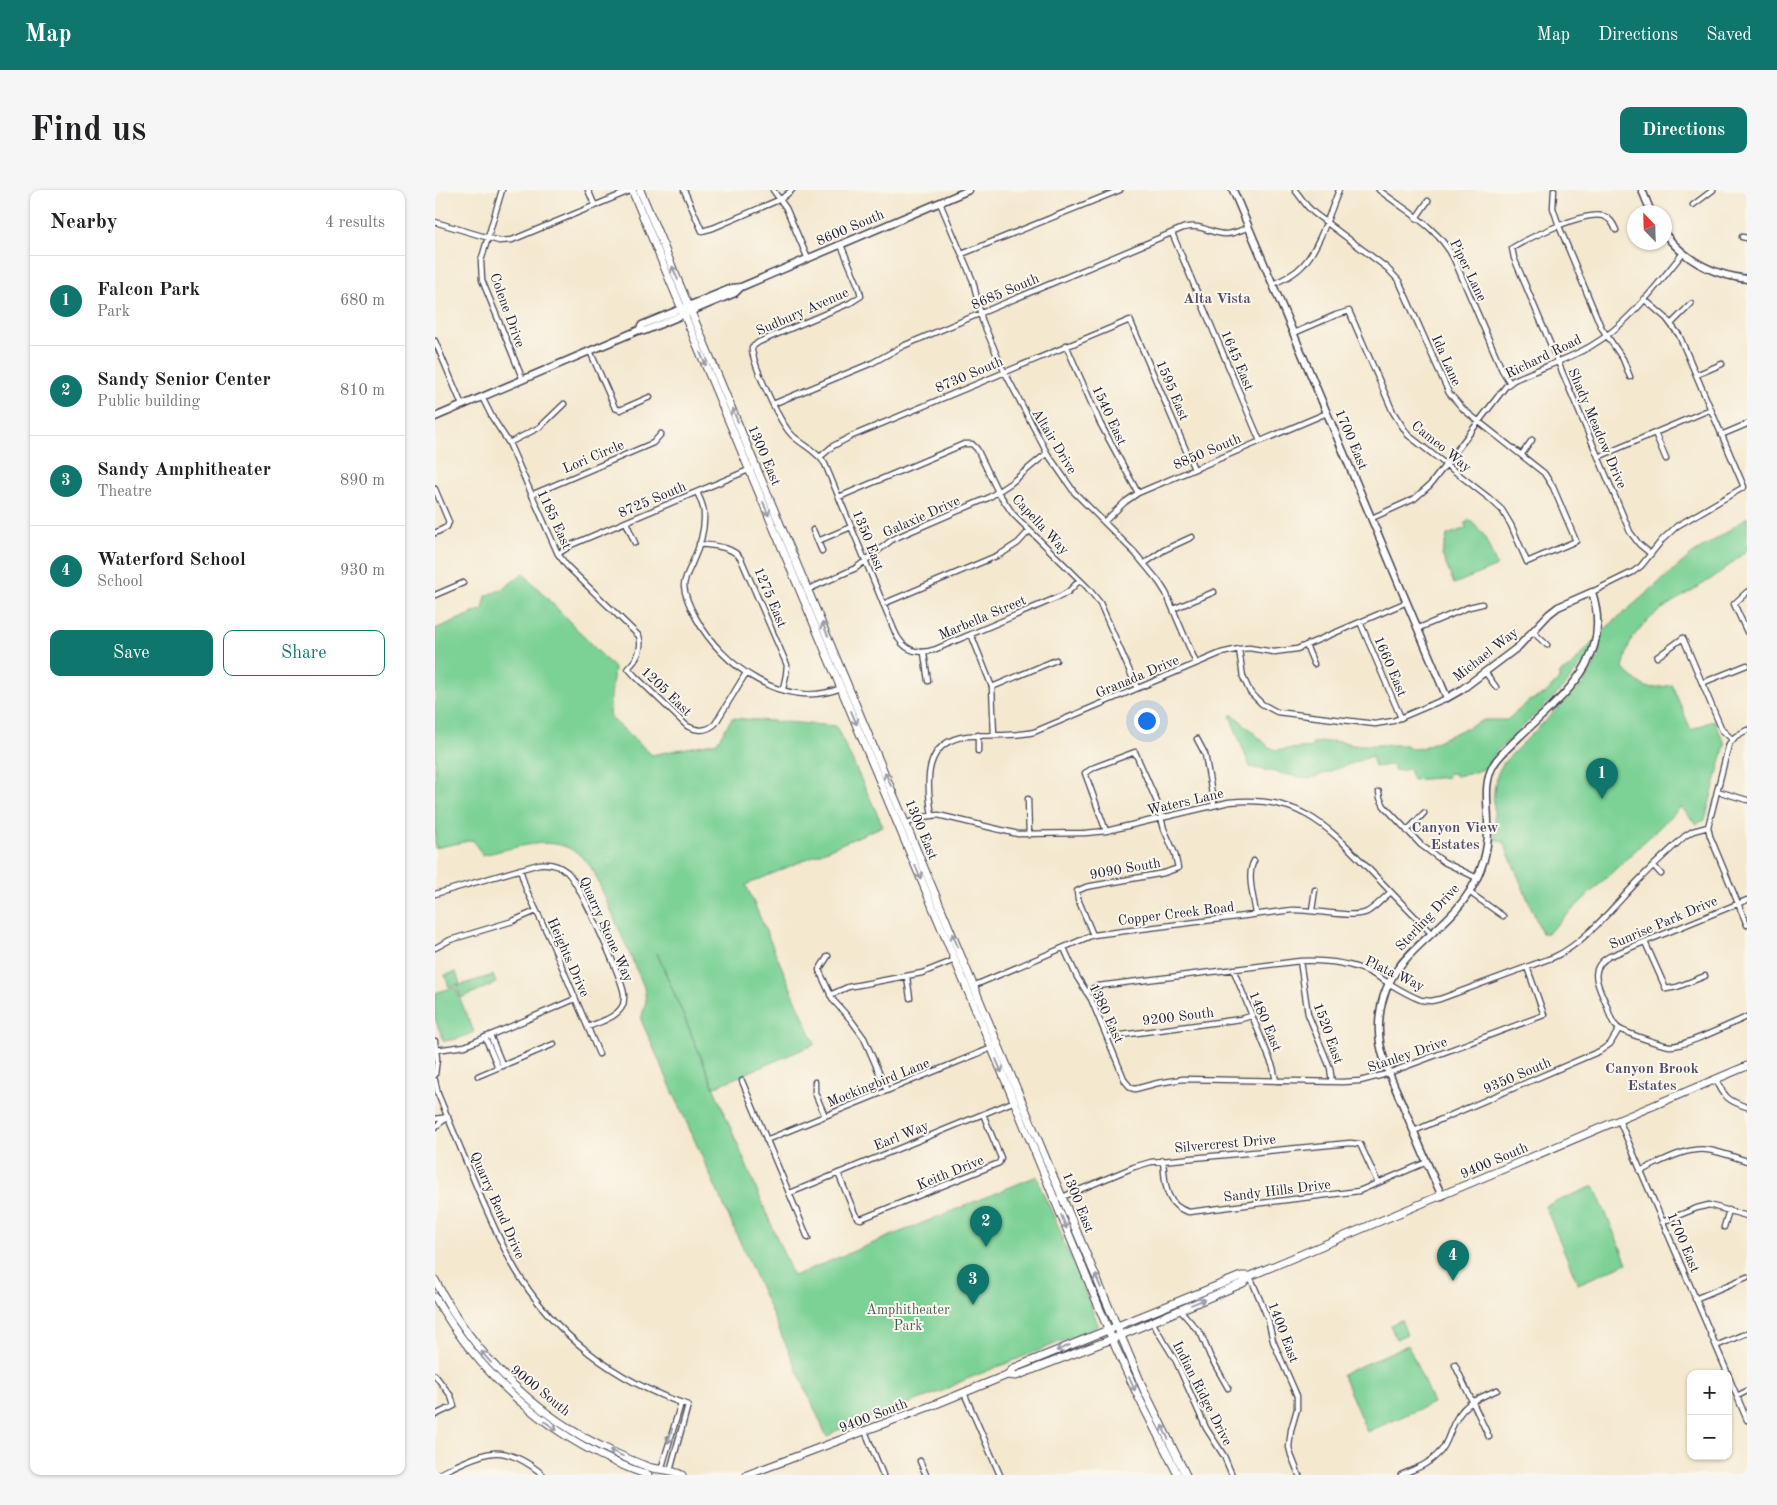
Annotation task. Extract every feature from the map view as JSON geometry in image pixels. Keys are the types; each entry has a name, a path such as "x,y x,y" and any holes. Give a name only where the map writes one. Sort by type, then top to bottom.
{"main road":[{"name":"1300 East","path":"632,190 650,224 805,591 903,825 955,960 996,1046"},
{"name":"1300 East","path":"640,190 650,224"},
{"name":"1300 East","path":"805,591 841,688 974,985 996,1046 1059,1199 1108,1330 1177,1475"},
{"name":"9400 South","path":"747,1475 1007,1376 1016,1376 1112,1339 1243,1283 1250,1276 1747,1066"},
{"name":"1300 East","path":"1059,1199 1144,1390 1186,1475"},
{"name":"9400 South","path":"1007,1376 1014,1368 1241,1276 1250,1276"},
{"name":"9000 South","path":"435,1280 454,1314 476,1344 500,1372 529,1399 555,1419 593,1442 628,1459 661,1472 669,1473"},
{"name":"9000 South","path":"435,1297 469,1349 514,1397 543,1421 573,1441 615,1463 648,1475"},
{"path":"669,1473 677,1472 681,1475"}],"street":[{"name":"Colene Drive","path":"502,190 481,261 483,286 523,380"},
{"path":"588,190 595,206"},
{"path":"435,222 488,238 512,240 632,190"},
{"path":"684,190 703,231 781,199 792,190"},
{"path":"773,190 786,208 808,259"},
{"name":"8600 South","path":"435,417 639,330 641,325 687,310 732,288 741,288 969,190"},
{"path":"962,254 1120,190"},
{"name":"1700 East","path":"1233,190 1447,698"},
{"name":"Ida Lane","path":"1295,190 1307,206 1325,222 1387,268 1399,281 1449,393 1455,402 1539,467 1549,479 1576,541"},
{"path":"1273,284 1293,274 1303,266 1316,245 1339,190"},
{"name":"Piper Lane","path":"1379,190 1441,238 1451,251 1498,362 1510,383"},
{"path":"1554,190 1553,208 1559,226 1601,327 1623,359 1630,377"},
{"path":"1641,190 1648,205"},
{"path":"1693,205 1713,190"},
{"path":"1416,218 1428,201"},
{"name":"Altair Drive","path":"940,202 975,287 980,314 1004,372 1047,453 1074,492 1145,563 1163,587 1196,663"},
{"path":"1559,226 1581,218 1600,216 1606,217 1613,222 1616,230"},
{"name":"8685 South","path":"773,404 872,363 903,346 1172,233 1194,226 1224,234 1237,232 1249,227"},
{"name":"Shady Meadow Drive","path":"1559,226 1512,248 1514,258 1634,539 1651,554"},
{"name":"1645 East","path":"1172,233 1260,441"},
{"path":"1672,241 1683,253 1696,262 1717,272 1747,279"},
{"name":"Sudbury Avenue","path":"773,404 753,355 752,347 759,342 850,303 861,296 841,245"},
{"name":"Richard Road","path":"1372,518 1419,496 1430,485 1502,390 1510,383 1578,353 1607,336 1627,318 1683,253"},
{"path":"1644,299 1671,324 1679,335 1721,435 1747,424"},
{"path":"1671,324 1691,304"},
{"name":"Cameo Way","path":"1294,333 1349,311 1397,420 1407,435 1502,510 1511,525 1527,562 1576,541"},
{"name":"8730 South","path":"820,457 833,446 851,436 1130,320"},
{"name":"1595 East","path":"1130,320 1195,469"},
{"path":"435,341 462,405"},
{"name":"1540 East","path":"1067,345 1099,423 1138,493"},
{"path":"590,351 615,408 620,410 650,398"},
{"path":"1697,376 1722,364"},
{"name":"1185 East","path":"482,397 509,443 558,554 567,566 636,631 641,641 640,646 637,658 628,668"},
{"path":"509,443 540,427 565,404"},
{"path":"773,404 782,422 793,436 820,457"},
{"path":"1598,457 1711,409"},
{"name":"8850 South","path":"1104,522 1125,502 1138,493 1327,412"},
{"path":"1655,433 1666,459"},
{"name":"Lori Circle","path":"531,495 653,443 661,434"},
{"name":"Michael Way","path":"1239,649 1243,677 1246,684 1255,698 1277,712 1375,724 1401,718 1447,698 1461,690 1517,647 1558,607 1633,572 1677,526 1744,487 1721,435"},
{"path":"1522,454 1532,440"},
{"name":"Capella Way","path":"839,497 972,444 977,449 998,492 1013,514 1095,596 1104,610 1137,688"},
{"name":"Galaxie Drive","path":"805,591 847,572 865,561 893,539 974,505 998,492 1047,453"},
{"name":"1350 East","path":"820,457 839,497 895,632"},
{"name":"8725 South","path":"558,554 571,545 753,468"},
{"path":"435,489 449,522 447,527 435,533"},
{"path":"697,492 704,513 699,544 686,577 685,592 701,627 719,651 746,673 770,685 783,690 805,694 826,693 841,688"},
{"path":"626,522 635,543"},
{"path":"818,541 851,527"},
{"path":"813,530 822,551"},
{"path":"883,604 1001,554 1018,543 1029,531"},
{"path":"1145,563 1164,550 1191,537"},
{"name":"1275 East","path":"699,544 737,552 741,558 787,665 787,675 783,690"},
{"name":"Marbella Street","path":"895,632 902,644 908,649 925,653 1061,596 1080,580"},
{"path":"435,595 463,583"},
{"path":"1173,609 1214,592"},
{"name":"Sterling Drive","path":"1442,1196 1381,1048 1379,1026 1381,1006 1388,983 1403,961 1457,908 1477,878 1484,860 1488,840 1487,788 1491,770 1501,755 1576,682 1587,665 1594,648 1596,631 1596,612 1592,592"},
{"path":"1747,592 1734,604 1747,632"},
{"name":"Granada Drive","path":"932,815 927,782 928,774 933,759 943,746 950,741 959,738 1034,732 1221,653 1239,649 1285,651 1306,645 1407,602"},
{"path":"1419,628 1469,607 1482,604"},
{"name":"1660 East","path":"1360,622 1401,718"},
{"path":"1533,631 1547,644"},
{"path":"971,634 992,687 994,735"},
{"path":"1657,657 1683,638 1722,730 1732,739"},
{"path":"1306,645 1314,664"},
{"path":"925,653 928,681"},
{"path":"992,687 1056,660"},
{"path":"1702,683 1747,665"},
{"name":"1205 East","path":"628,668 683,722 693,729 707,730 715,724 746,673"},
{"path":"1485,672 1496,687"},
{"path":"1747,730 1732,739 1727,748 1708,827 1747,926"},
{"path":"978,736 978,751"},
{"path":"1197,739 1205,754 1214,806"},
{"path":"1106,831 1085,773 1095,767 1135,752 1154,794 1161,818"},
{"path":"1717,791 1747,800"},
{"path":"1379,792 1384,806 1426,849 1444,862 1477,878"},
{"path":"1028,799 1029,835"},
{"name":"Waters Lane","path":"903,825 932,815 947,816 1008,832 1029,835 1074,834 1106,831 1244,801 1258,801 1288,807 1313,818 1336,834 1431,933"},
{"path":"1407,831 1424,813"},
{"name":"9090 South","path":"1093,935 1078,899 1077,891 1086,887 1165,873 1178,868 1161,818"},
{"name":"Plata Way","path":"1086,992 1098,986 1300,961 1322,961 1344,964 1369,972 1412,996 1421,1000 1431,1001 1554,957 1569,948 1604,917 1689,833 1708,827"},
{"path":"1254,861 1251,866 1251,874 1256,914"},
{"name":"Quarry Stone Way","path":"520,869 539,864 560,867 575,882 601,934 624,995 622,1006 616,1014 588,1027"},
{"path":"1654,866 1661,874"},
{"path":"435,894 520,869"},
{"name":"Heights Drive","path":"520,869 526,890 599,1054"},
{"path":"1312,910 1315,890"},
{"name":"Copper Creek Road","path":"967,988 1093,935 1292,910 1350,914 1363,913 1373,908 1391,892"},
{"path":"1469,892 1503,916"},
{"name":"Sunrise Park Drive","path":"1619,1029 1614,1023 1598,986 1597,970 1603,960 1747,900"},
{"path":"435,948 450,940 513,921 536,911"},
{"path":"1645,942 1666,989 1677,988 1705,976"},
{"name":"1380 East","path":"1064,948 1074,971 1091,999 1125,1081 1131,1088"},
{"path":"828,956 819,970 830,996 864,1038 887,1090"},
{"path":"830,996 848,987 907,977 955,960"},
{"name":"1520 East","path":"1300,961 1308,1014 1330,1068 1332,1082"},
{"name":"Stanley Drive","path":"1131,1088 1135,1089 1158,1083 1183,1080 1360,1081 1390,1073 1544,1015 1527,967"},
{"name":"1480 East","path":"1233,969 1273,1067 1276,1081"},
{"path":"907,977 910,998"},
{"path":"436,1050 459,1048 575,999"},
{"name":"9200 South","path":"1107,1036 1241,1019 1251,1016"},
{"path":"1619,1029 1662,1045 1676,1046 1747,1017"},
{"name":"9350 South","path":"1414,1131 1600,1051 1610,1044 1619,1029"},
{"path":"487,1036 501,1066"},
{"path":"435,1041 435,1075"},
{"path":"478,1076 554,1044"},
{"name":"Mockingbird Lane","path":"766,1140 996,1046"},
{"path":"1716,1079 1726,1097 1734,1103 1747,1107"},
{"name":"Quarry Bend Drive","path":"435,1080 447,1117 505,1252 522,1280 540,1304 558,1325 598,1360 631,1381 688,1405 669,1473"},
{"path":"742,1081 809,1238"},
{"path":"815,1082 815,1093 825,1116"},
{"name":"Earl Way","path":"789,1193 1018,1099"},
{"name":"Keith Drive","path":"838,1173 854,1212 858,1218 867,1218 999,1163 1001,1161 1000,1156 983,1114"},
{"path":"435,1119 447,1117"},
{"path":"435,1127 447,1117"},
{"name":"1700 East","path":"1619,1120 1726,1370"},
{"name":"Silvercrest Drive","path":"1059,1199 1134,1167 1163,1160 1360,1144 1378,1183"},
{"path":"1640,1171 1679,1154 1697,1150 1715,1152 1747,1161"},
{"name":"Sandy Hills Drive","path":"1163,1160 1167,1195 1178,1208 1189,1212 1352,1192 1427,1162"},
{"path":"1662,1222 1703,1206 1715,1206 1747,1216"},
{"path":"1724,1227 1729,1210"},
{"name":"1400 East","path":"1250,1276 1268,1319 1273,1341 1297,1396 1297,1409 1291,1430 1289,1447 1299,1475"},
{"path":"1695,1299 1747,1277"},
{"path":"1180,1310 1201,1334 1210,1356 1228,1388"},
{"name":"Indian Ridge Drive","path":"1152,1322 1176,1361 1206,1428 1224,1456 1232,1475"},
{"path":"1716,1346 1747,1334"},
{"path":"1455,1365 1489,1437"},
{"path":"435,1375 451,1396 454,1406 435,1416"},
{"name":"1700 East","path":"1732,1384 1747,1420"},
{"path":"1401,1475 1422,1466 1439,1454 1457,1417 1463,1409 1472,1401 1497,1390"},
{"path":"1737,1396 1747,1392"},
{"path":"964,1393 999,1475"},
{"path":"661,1472 681,1403"},
{"path":"865,1431 883,1475"},
{"path":"437,1475 483,1455 498,1453 509,1455 543,1475"},
{"path":"920,1461 926,1475"}],"green space":[{"path":"1747,517 1747,550 1716,576 1666,606 1645,623 1630,643 1623,669 1644,686 1654,688 1672,685 1691,730 1714,720 1725,744 1705,820 1696,824 1681,807 1548,933 1542,933 1503,841 1495,840 1494,788 1496,778 1506,760 1583,683 1593,668 1600,650 1581,664 1566,685 1494,754 1487,768 1468,774 1455,776 1455,773 1447,774 1448,777 1413,780 1409,769 1394,770 1392,765 1375,767 1372,756 1309,779 1250,767 1230,716 1233,714 1269,747 1276,750 1312,747 1313,743 1332,741 1349,743 1350,745 1406,745 1412,749 1422,748 1484,720 1507,720 1529,701 1545,694 1559,679 1560,673 1571,666 1606,628 1691,555"},
{"path":"1470,520 1484,535 1497,566 1454,584 1442,555 1447,535 1466,528 1465,523"},
{"name":"Amphitheater Park","path":"523,573 614,668 609,716 652,755 717,742 732,718 836,726 883,826 746,885 815,1044 714,1087 657,953 793,1276 1037,1176 1098,1324 1095,1328 962,1381 945,1390 835,1431 827,1437 641,1020 646,1001 644,987 594,872 583,858 571,849 558,844 529,845 482,855 473,840 435,848 435,629 483,609 486,596 503,589"},
{"path":"456,972 460,984 449,987 445,975"},
{"path":"493,975 496,983 461,998 457,986"},
{"path":"455,987 474,1032 457,1039 444,1041 435,1019 435,993"},
{"path":"1594,1186 1627,1263 1578,1284 1545,1206"},
{"path":"1401,1320 1407,1334 1396,1339 1390,1325"},
{"path":"1408,1345 1433,1403 1367,1432 1342,1374"}],"place":[{"name":"Falcon Park","path":"1602,799"},
{"name":"Sandy Senior Center","path":"986,1247"},
{"name":"Waterford School","path":"1453,1281"},
{"name":"Sandy Amphitheater","path":"973,1305"}],"district":[{"name":"Alta Vista","path":"1217,298"},
{"name":"Canyon View Estates","path":"1455,836"},
{"name":"Canyon Brook Estates","path":"1652,1076"}]}
